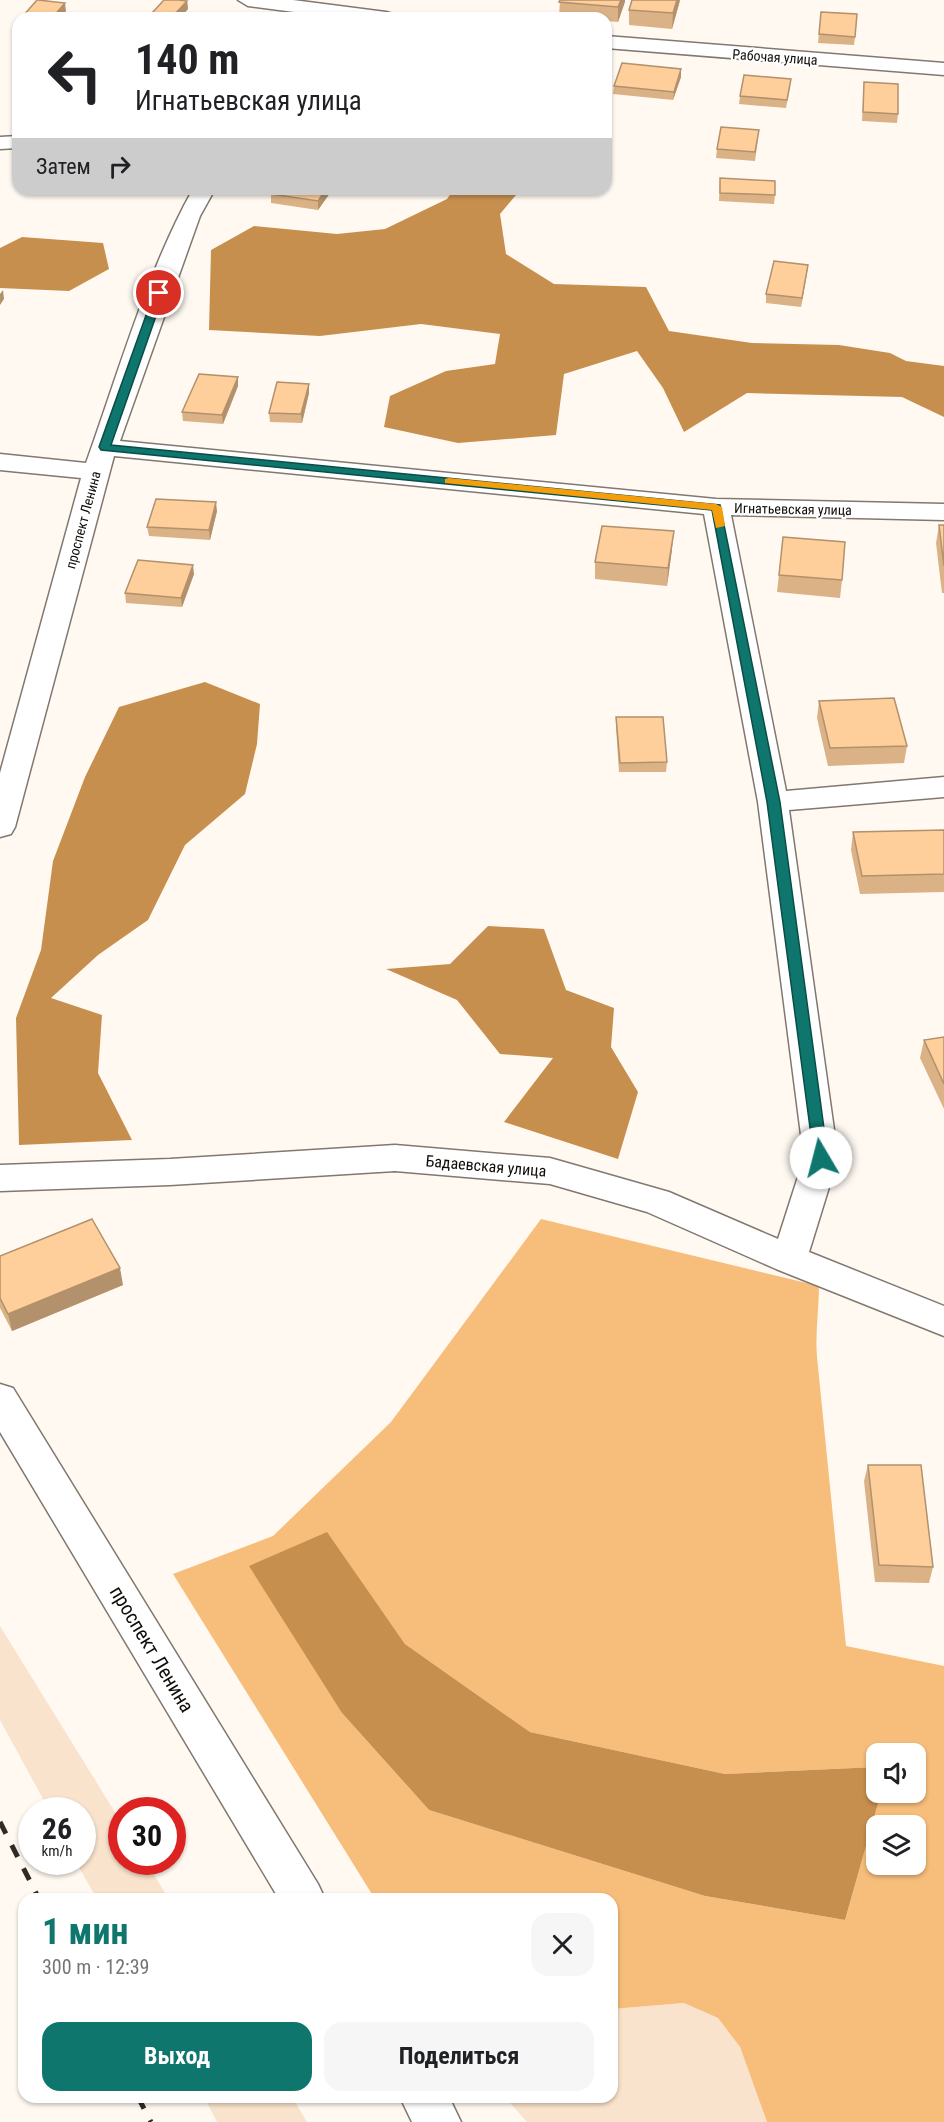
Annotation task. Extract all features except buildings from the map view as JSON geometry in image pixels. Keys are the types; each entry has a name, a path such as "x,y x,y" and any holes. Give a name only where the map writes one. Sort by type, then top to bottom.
{"street":[{"path":"248,0 346,10"},
{"name":"Рабочая улица","path":"612,42 944,69"},
{"name":"проспект Ленина","path":"0,826 96,472 164,280 189,216 201,195"},
{"name":"Игнатьевская улица","path":"105,447 716,507 944,512"},
{"path":"0,462 96,472"},
{"path":"716,507 773,802 821,1158 789,1259"},
{"path":"773,802 944,787"},
{"name":"Бадаевская улица","path":"0,1178 170,1172 395,1158 550,1171 657,1201 789,1259 944,1322"},
{"name":"проспект Ленина","path":"0,1399 299,1893"},
{"path":"427,2103 438,2122"}],"shaded area":[{"path":"450,195 516,195 500,214 506,254 554,284 646,287 669,331 752,343 839,345 890,353 906,361 944,366 944,417 902,397 747,393 684,432 663,388 637,351 564,374 556,435 458,443 384,427 390,396 446,371 495,364 500,334 421,324 320,336 209,330 211,250 254,226 337,234 385,229 447,199"},
{"path":"22,237 103,243 109,269 69,291 0,288 0,248"},
{"path":"205,682 260,704 257,744 245,794 185,845 148,920 98,955 51,998 102,1015 98,1073 132,1140 19,1145 16,1018 41,950 53,861 85,777 119,707"},
{"path":"488,926 544,929 566,990 614,1008 611,1047 638,1092 618,1159 504,1122 553,1058 500,1054 457,1000 386,969 450,964"},
{"path":"541,1219 819,1286 817,1357 846,1646 944,1666 944,2122 767,2122 740,2047 718,2018 684,2003 618,2008 618,1893 371,1893 173,1574 273,1536 391,1422","holes":["327,1533 405,1644 530,1732 725,1774 866,1767 866,1743 926,1743 926,1803 878,1803 875,1815 926,1815 926,1875 866,1875 866,1846 845,1920 705,1896 429,1810 342,1713"]},
{"path":"327,1532 405,1644 530,1732 725,1774 866,1767 866,1803 878,1803 875,1815 866,1815 866,1846 845,1920 705,1896 429,1810 342,1713 249,1566"},
{"path":"0,1626 108,1801 108,1875 154,1875 165,1893 94,1893 83,1875 96,1875 96,1797 42,1797 0,1720"},
{"path":"684,2003 718,2018 740,2047 767,2122 527,2122 510,2103 618,2103 618,2008"},
{"path":"207,2103 296,2103 307,2122 217,2122"}],"railway":[{"path":"0,1822 36,1893"},
{"path":"141,2103 151,2122"}],"slow traffic":[{"path":"449,481 716,507 720,526"}],"route":[{"path":"159,293 105,447 716,507 773,802 821,1158"}]}
